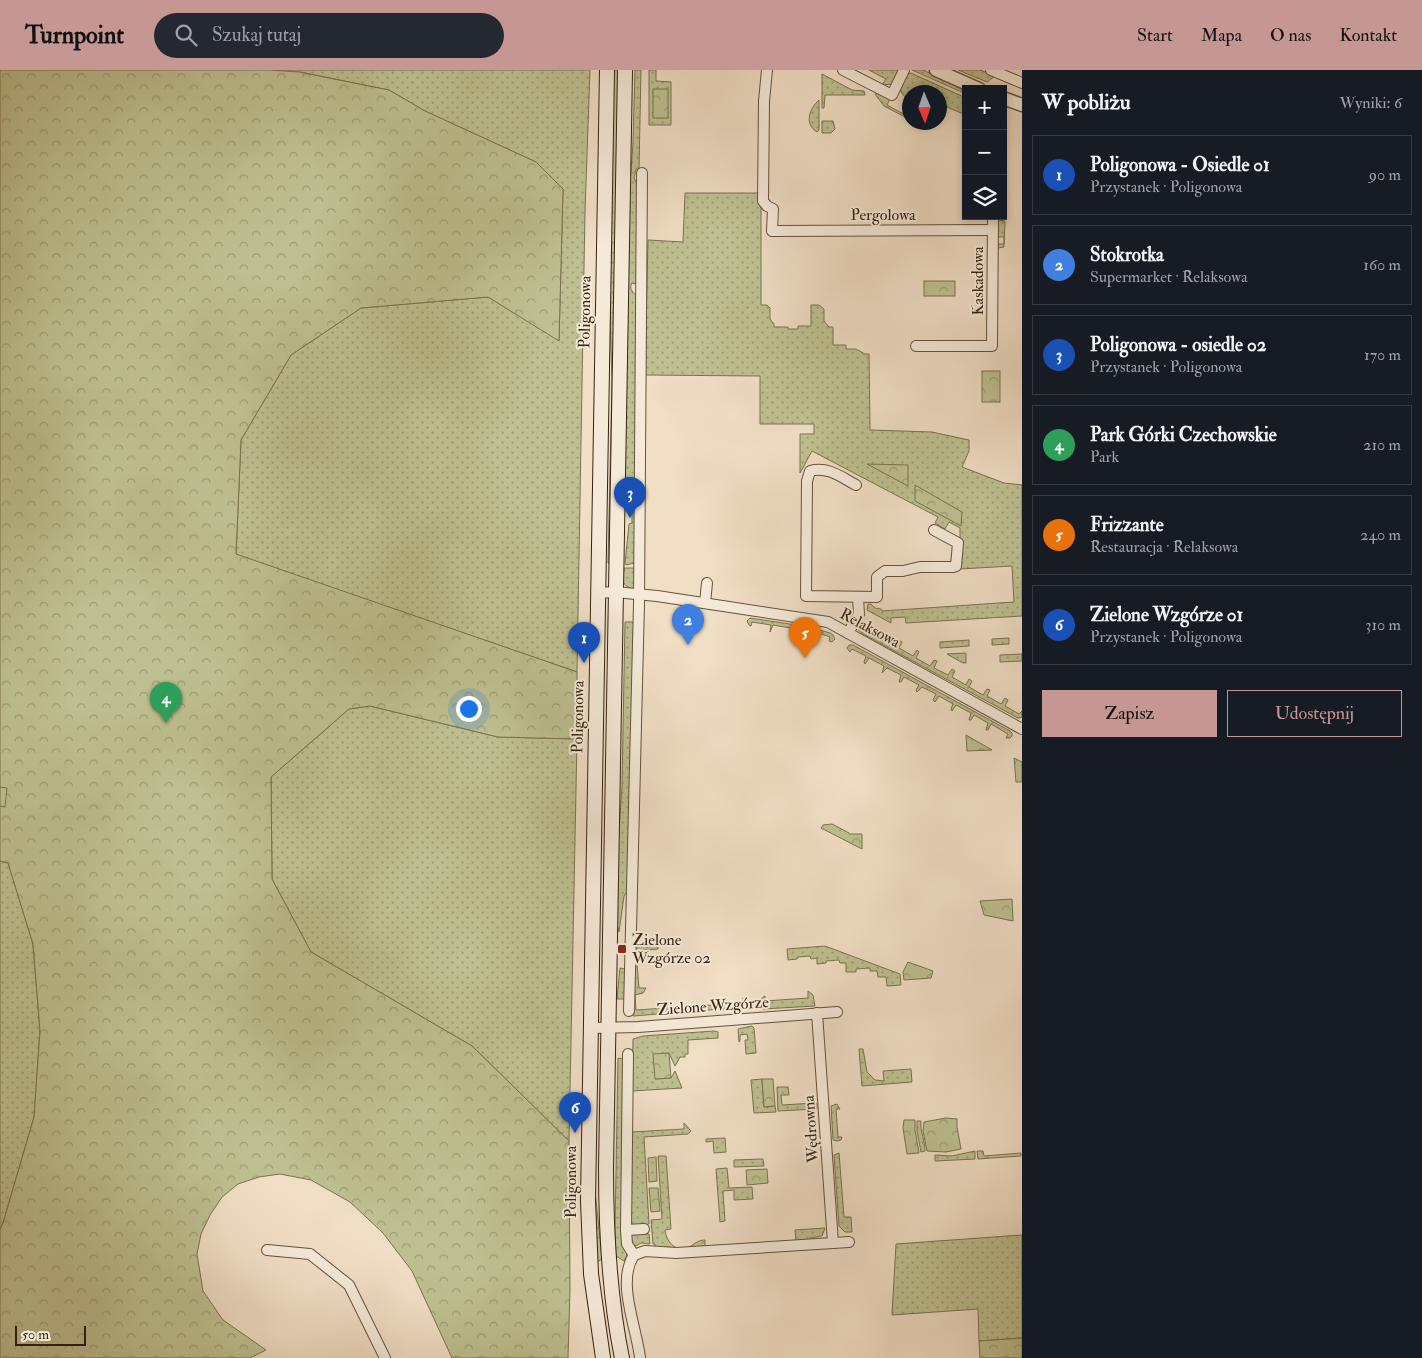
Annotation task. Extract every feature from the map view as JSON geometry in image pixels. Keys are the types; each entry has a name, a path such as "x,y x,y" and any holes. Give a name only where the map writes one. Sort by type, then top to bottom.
{"main road":[{"name":"Poligonowa","path":"604,1358 596,1318 591,1274 588,1201 607,70"},
{"path":"622,1358 612,1302 606,1199 625,70"}],"street":[{"name":"Pergolowa","path":"768,70 764,101 764,201 773,209 772,230 993,230"},
{"path":"843,70 892,95 904,70"},
{"path":"936,70 970,85"},
{"path":"991,70 1022,83"},
{"path":"1007,100 1022,105"},
{"path":"629,1011 638,594 642,173"},
{"name":"Kaskadowa","path":"916,346 992,346 993,220"},
{"path":"856,485 829,470 818,469 810,471 807,481 806,596 877,597 877,577 885,571 903,571 920,567 956,566 958,543 934,530"},
{"path":"705,603 707,582"},
{"name":"Relaksowa","path":"598,593 638,594 828,622 1022,729"},
{"path":"848,633 859,614 858,597"},
{"name":"Zielone Wzgórze","path":"590,1028 838,1012"},
{"name":"Wędrowna","path":"817,1014 833,1243"},
{"path":"628,1054 626,1230 627,1244 634,1255"},
{"path":"626,1230 644,1229"},
{"path":"640,1358 626,1283 627,1268 634,1255 646,1251 676,1253 849,1242"},
{"path":"267,1250 310,1254 349,1285 385,1358"}],"green space":[{"path":"0,70 271,70 299,72 389,90 425,111 536,162 563,189 559,341 488,297 361,308 291,355 241,440 236,554 577,672 577,739 498,737 370,706 349,709 271,777 272,879 311,952 472,1046 569,1141 570,1290 568,1358 452,1358 412,1271 383,1233 350,1202 311,1180 280,1174 259,1177 238,1184 222,1197 210,1215 201,1234 197,1254 203,1291 223,1320 266,1350 250,1358 0,1358 0,1230 34,1117 40,1031 33,944 8,863 0,861"},
{"path":"271,70 590,70 585,211 577,672 236,555 241,440 291,355 361,308 488,297 559,340 563,189 536,162 425,111 389,90 300,72"},
{"path":"612,70 619,70 611,563 608,563 612,382 609,285"},
{"path":"635,70 641,70 639,169 636,169 634,178 638,186 636,284 632,283 631,287 636,295 635,563 626,565 629,524 632,523 632,512 630,512 630,506 627,506 623,483 627,225 633,143"},
{"path":"649,70 656,70 656,81 671,82 671,125 649,125"},
{"path":"869,70 899,70 892,84 882,85 886,79"},
{"path":"912,70 923,70 962,89 962,92"},
{"path":"958,70 980,70 995,76 987,82"},
{"path":"911,73 937,85 902,85 907,74"},
{"path":"822,74 852,90 864,91 865,95 825,95 824,108 822,108"},
{"path":"653,89 668,89 668,118 653,118"},
{"path":"947,89 962,96 962,113 947,107"},
{"path":"877,93 890,99 887,105 902,113 902,115 884,106 875,94"},
{"path":"819,100 819,130 817,132 810,125 809,116"},
{"path":"822,121 833,121 835,129 831,133 822,133"},
{"path":"685,193 761,193 761,305 767,305 770,308 770,319 774,327 798,329 798,326 811,326 811,305 819,305 824,309 824,321 829,327 833,327 833,345 846,345 846,349 856,349 869,354 870,430 932,432 969,440 969,451 962,467 1004,483 1022,485 1022,616 906,623 905,617 891,618 891,623 867,610 868,604 882,611 1014,602 1012,566 960,569 960,528 949,522 945,529 935,523 938,517 812,451 800,473 800,434 814,434 814,424 760,424 760,376 645,375 648,240 683,242"},
{"path":"998,220 1005,221 1004,247 998,248 998,244 1004,244 1004,237 998,237"},
{"path":"924,281 955,281 955,296 924,296"},
{"path":"982,371 1000,371 1000,402 982,402"},
{"path":"867,464 908,465 908,486"},
{"path":"915,485 962,512 961,526 915,501"},
{"path":"624,568 634,568 635,570 635,586 632,589 623,580 621,572 624,572"},
{"path":"750,618 810,627 830,633 835,639 832,642 829,641 830,637 813,631 810,638 810,631 792,628 790,635 790,628 773,625 770,632 771,625 752,622 751,626 749,625 747,621"},
{"path":"625,622 632,622 634,624 627,892 624,896 619,932 616,922 616,876 622,787"},
{"path":"860,624 865,625 863,629 878,637 881,631 884,632 881,639 895,646 899,640 902,642 899,648 913,656 917,650 919,652 916,658 930,666 934,660 937,661 934,668 948,675 952,669 955,671 952,677 966,685 969,679 972,681 969,687 983,695 987,689 990,690 987,696 1001,704 1005,698 1008,700 1005,706 1019,714 1022,711 1022,717 1018,718 863,634 858,630"},
{"path":"1009,638 1009,644 992,645 992,639"},
{"path":"969,640 969,646 940,648 940,642"},
{"path":"849,645 853,645 1010,731 1012,736 1006,738 1008,734 991,724 988,730 986,730 988,723 974,715 969,720 971,713 956,705 952,711 953,704 939,696 935,702 933,700 936,694 922,687 917,692 916,690 919,685 904,677 899,682 901,675 887,668 882,673 884,666 869,658 865,664 866,656 852,649 850,652 847,648"},
{"path":"966,653 966,663 947,654"},
{"path":"1022,654 1022,661 1000,662 1000,655"},
{"path":"370,706 498,737 577,739 569,1141 472,1046 311,952 272,879 271,777 349,709"},
{"path":"966,735 992,750 967,751"},
{"path":"1014,758 1022,762 1022,782 1016,782"},
{"path":"0,787 7,788 5,807 0,806"},
{"path":"832,824 849,834 862,834 862,849 821,828 823,825"},
{"path":"0,861 8,863 33,944 40,1031 34,1117 0,1230"},
{"path":"1012,899 1013,921 984,915 980,901"},
{"path":"658,945 658,949 636,951 639,988 646,988 643,993 635,995 636,1010 743,1003 743,998 747,1000 748,1007 741,1010 721,1009 633,1016 634,947"},
{"path":"825,946 900,974 901,985 887,986 886,977 878,977 877,971 870,971 870,968 856,969 856,972 846,972 846,963 840,963 839,960 817,964 817,958 811,959 810,956 788,960 787,949"},
{"path":"908,962 933,971 931,978 904,980 903,972"},
{"path":"620,968 625,969 625,999 617,999"},
{"path":"808,991 813,995 815,1006 763,1009 761,1006 762,999 765,996 765,1001 808,998"},
{"path":"752,1026 754,1028 756,1053 746,1054 745,1040 748,1040 747,1034 740,1035 739,1042 738,1029"},
{"path":"718,1032 718,1038 688,1040 688,1054 685,1054 685,1057 680,1057 675,1066 669,1053 655,1079 671,1078 675,1071 682,1088 632,1091 633,1039 643,1036"},
{"path":"859,1049 863,1049 867,1072 875,1080 884,1081 883,1071 911,1069 912,1082 862,1086"},
{"path":"669,1053 671,1078 655,1079 653,1054"},
{"path":"618,1058 624,1059 627,1255 624,1261 616,1256 615,1230"},
{"path":"762,1079 764,1107 775,1106 776,1112 754,1113 751,1080"},
{"path":"762,1079 773,1079 775,1106 764,1107"},
{"path":"777,1087 788,1087 789,1095 781,1095 782,1105 814,1103 817,1104 817,1109 778,1111"},
{"path":"837,1104 840,1109 836,1109 838,1137 842,1137 841,1140 837,1141 833,1140 831,1106"},
{"path":"946,1118 957,1119 961,1149 946,1152 927,1151 923,1131 924,1122"},
{"path":"904,1120 915,1120 919,1153 907,1154 903,1128"},
{"path":"917,1121 921,1121 925,1147 925,1151 921,1152 917,1131"},
{"path":"684,1123 691,1131 688,1134 644,1137 649,1224 631,1226 631,1132 684,1129"},
{"path":"725,1138 726,1152 714,1153 713,1141 706,1142 706,1139"},
{"path":"975,1151 975,1159 935,1161 935,1155 952,1156"},
{"path":"977,1151 983,1151 984,1156 1021,1153 1021,1156 978,1159"},
{"path":"839,1153 844,1217 851,1217 852,1232 845,1232 839,1226 834,1155"},
{"path":"658,1156 666,1156 671,1229 665,1230 667,1238 672,1244 681,1249 655,1247 655,1244 653,1244 651,1220 662,1219"},
{"path":"656,1157 657,1181 649,1182 648,1158"},
{"path":"763,1159 764,1166 734,1167 734,1160"},
{"path":"727,1168 729,1188 752,1187 753,1199 734,1200 734,1190 723,1191 725,1221 720,1222 716,1169"},
{"path":"767,1169 768,1183 747,1185 746,1170"},
{"path":"649,1188 658,1188 660,1211 651,1212"},
{"path":"595,1190 602,1259 597,1262 594,1223"},
{"path":"825,1228 822,1236 810,1238 810,1241 796,1242 795,1230"},
{"path":"649,1234 650,1244 641,1243 636,1246 633,1244 632,1235"},
{"path":"1022,1235 1022,1338 979,1341 978,1309 892,1315 896,1244"},
{"path":"705,1240 705,1248 683,1249 700,1241"},
{"path":"1022,1338 1022,1358 980,1358 979,1341"}],"place":[{"name":"Poligonowa - osiedle 02","path":"630,518"},
{"name":"Stokrotka","path":"688,645"},
{"name":"Frizzante","path":"805,658"},
{"name":"Poligonowa - Osiedle 01","path":"584,663"},
{"name":"Park Górki Czechowskie","path":"166,723"},
{"name":"Zielone Wzgórze 02","path":"622,949"},
{"name":"Zielone Wzgórze 01","path":"575,1133"}]}
